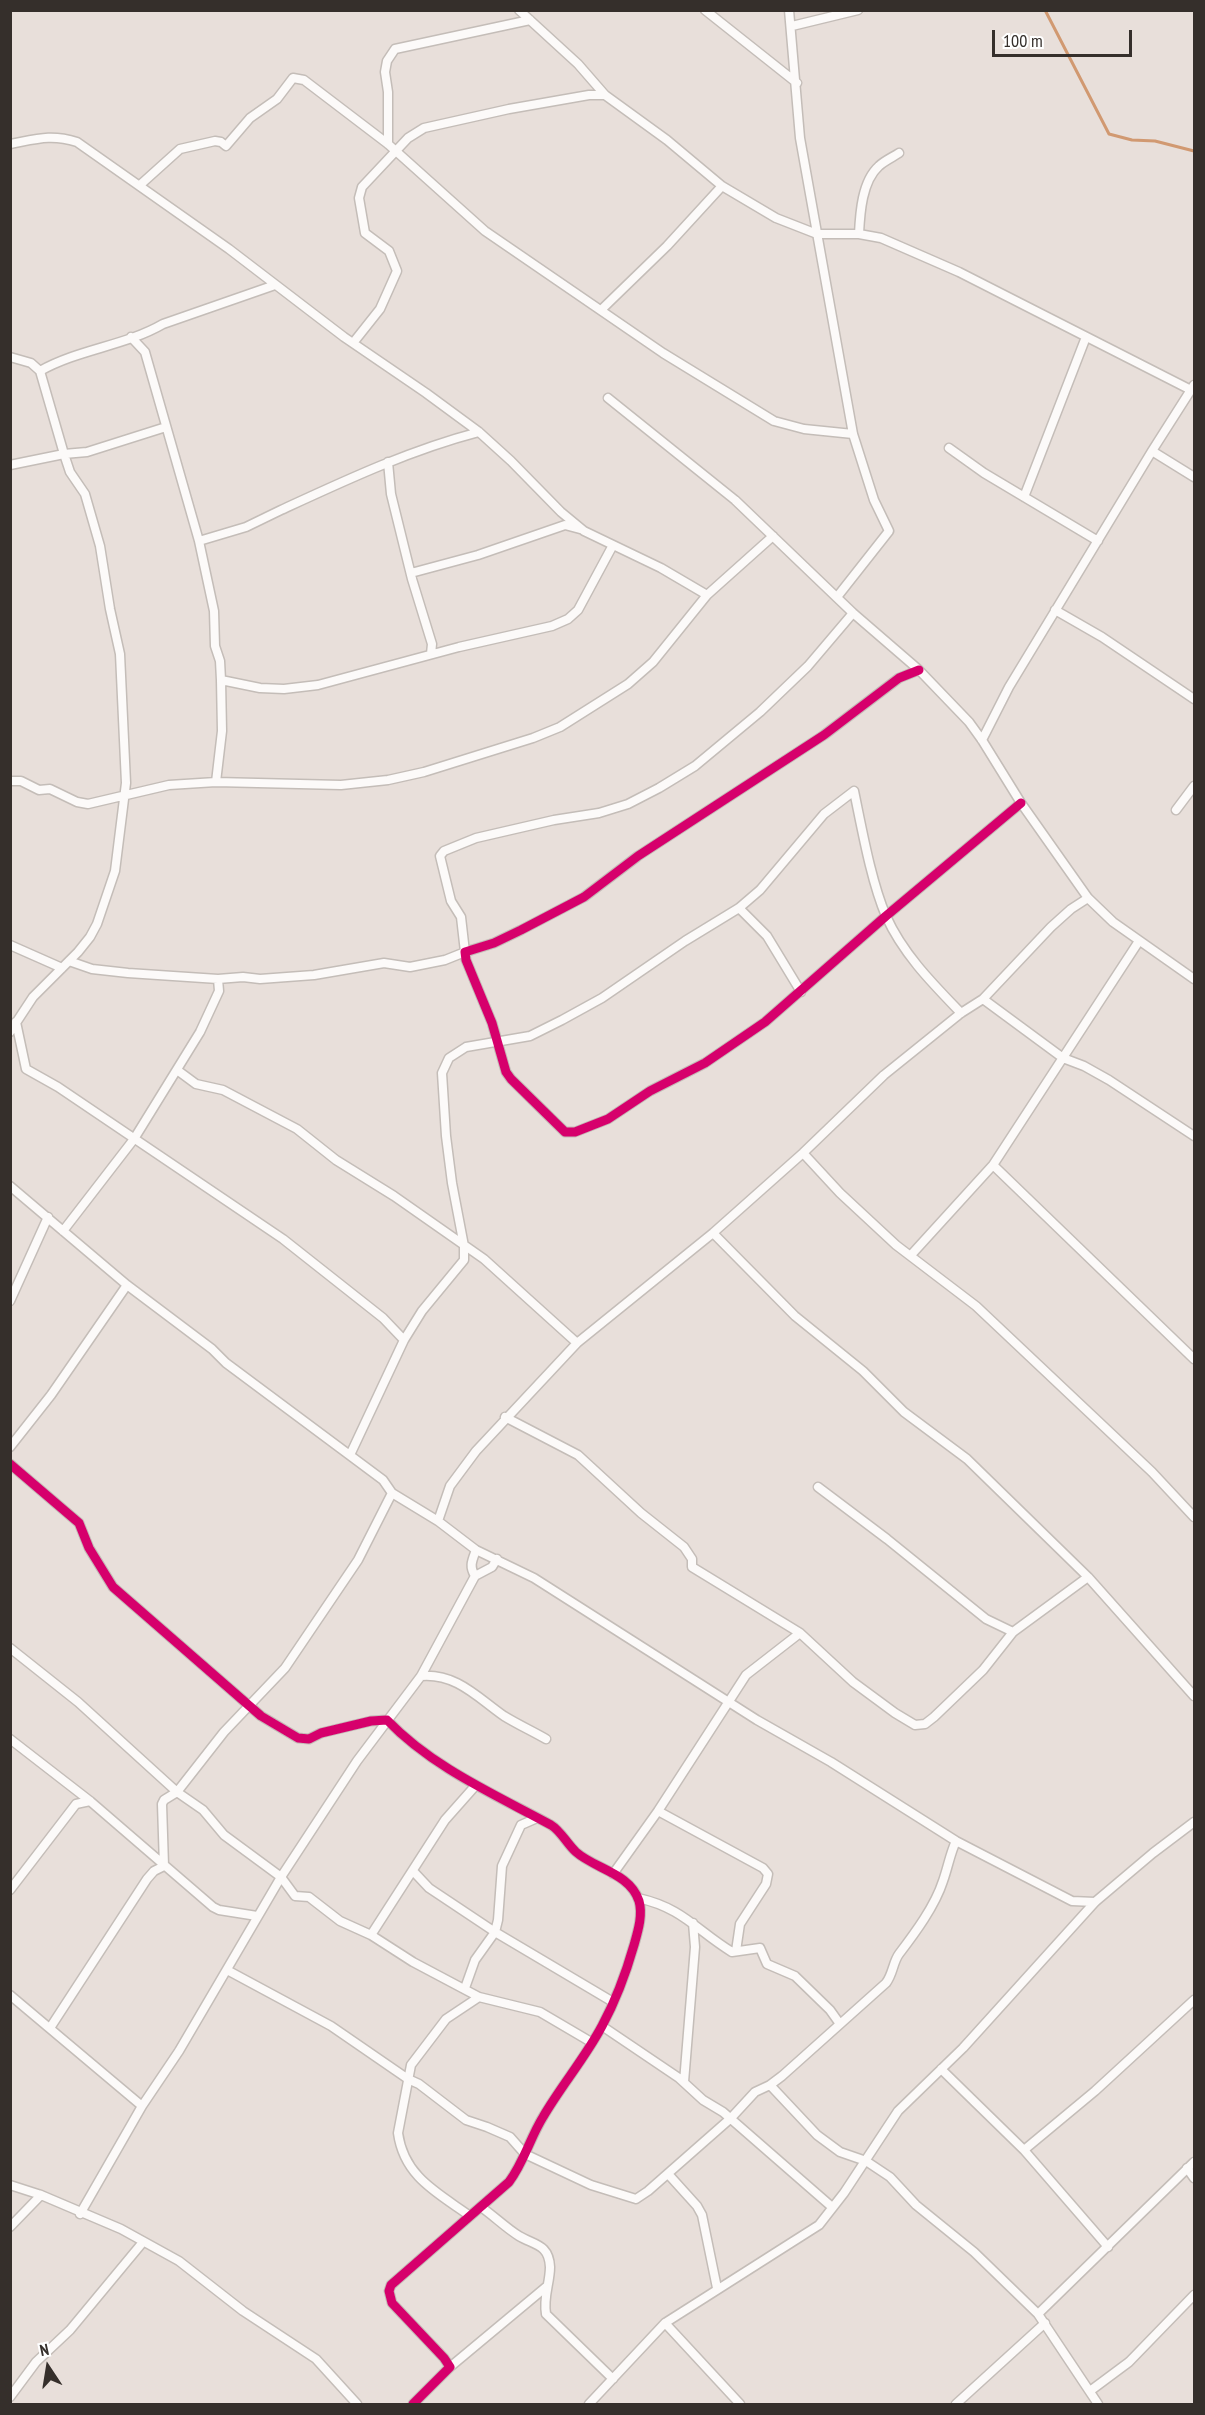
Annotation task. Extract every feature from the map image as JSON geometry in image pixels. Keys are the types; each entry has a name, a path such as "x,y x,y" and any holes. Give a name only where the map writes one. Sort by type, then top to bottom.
{"street":[{"path":"519,10 578,64 605,95 667,140 722,186 776,218 817,234 859,234 881,238 959,272 1193,388 1055,610 1009,687 982,740"},
{"path":"705,10 797,83"},
{"path":"789,10 800,138 815,210 817,234 853,434 874,501 889,531 837,597"},
{"path":"792,26 858,10"},
{"path":"388,144 388,92 385,72 387,61 395,49 530,20"},
{"path":"140,185 180,149 214,141 222,142 226,146 250,118 277,99 293,78 304,80 388,144 485,231 663,353 774,421 804,429 853,434"},
{"path":"353,344 380,309 397,271 389,251 365,233 359,198 362,187 408,138 424,128 555,101 589,95 605,95"},
{"path":"10,144 47,136 77,142 140,185 353,344 479,432 561,512 584,531"},
{"path":"859,234 869,180 878,166 899,153"},
{"path":"602,310 667,246 722,186"},
{"path":"40,371 87,351 147,333 170,321 275,285"},
{"path":"1024,497 1086,336"},
{"path":"131,338 145,352 199,541 214,611 215,646 222,680 222,731 216,782"},
{"path":"10,357 31,363 40,371 70,472 88,502 100,546 120,654 126,769 115,871 97,924 90,938 33,997 10,1032"},
{"path":"608,398 735,500 853,613 919,670 969,722 1021,803 1088,898 1113,922 1194,979"},
{"path":"10,465 64,454 87,452 166,427"},
{"path":"199,541 262,521 281,510 388,462 442,442 479,432"},
{"path":"950,448 984,473 1098,541"},
{"path":"1152,451 1194,477"},
{"path":"388,462 391,494 432,644 431,654"},
{"path":"411,573 478,555 565,525 584,531 661,568 707,594"},
{"path":"10,781 21,781 39,790 50,789 77,802 88,804 169,785 216,782 341,785 388,780 424,772 533,738 560,727 628,684 653,662 707,594 773,536"},
{"path":"222,680 260,688 285,689 318,685 431,654 552,626 568,619 578,610 613,545"},
{"path":"1055,610 1102,637 1194,699"},
{"path":"853,613 808,666 767,706 695,766 659,788 628,804 599,813 554,820 476,838 444,851 440,856 452,901 461,917 465,952 506,1072 511,1078 565,1132 575,1132 608,1119 650,1092 705,1063 765,1022 886,916 1021,803"},
{"path":"10,945 65,965 218,979 243,977 260,979 305,975 384,963 410,967 445,960 494,943 584,897 638,856 824,735 899,678 919,670"},
{"path":"1176,810 1194,786"},
{"path":"350,1455 404,1340 439,1289 464,1260 464,1246 452,1183 442,1073 449,1058 466,1047 530,1035 592,1004 685,940 739,908 766,884 824,814 854,791 886,916 906,950 932,983 961,1013"},
{"path":"438,1521 450,1486 476,1450 577,1343 713,1233 803,1153 884,1075 961,1013 983,999 1051,927 1088,898"},
{"path":"739,908 767,936 801,992"},
{"path":"911,1256 993,1165 1140,941"},
{"path":"63,1231 134,1139 177,1070 211,1009 219,991 218,979"},
{"path":"983,999 1063,1058 1110,1080 1194,1136"},
{"path":"16,1022 26,1069 58,1087 283,1239 383,1318 404,1340"},
{"path":"177,1070 196,1084 223,1090 297,1129 336,1160 394,1196 484,1259 577,1343"},
{"path":"803,1153 840,1193 896,1245 976,1306 1152,1472 1194,1517"},
{"path":"993,1165 1194,1359"},
{"path":"10,1186 127,1285 383,1480 392,1493 438,1521 476,1551 534,1578 590,1616 757,1720 831,1762 956,1841 1072,1901 1095,1902"},
{"path":"10,1301 48,1217"},
{"path":"713,1233 795,1316 863,1371 904,1412 967,1459 1088,1577 1194,1696"},
{"path":"10,1447 51,1395 127,1285"},
{"path":"505,1417 578,1455 641,1513 684,1547 692,1559 692,1567 800,1633 853,1682 915,1725 925,1724 934,1717 983,1670 1013,1632 1088,1577"},
{"path":"10,1464 79,1523 89,1548 113,1587 225,1683 248,1707 281,1730 298,1738 309,1738 371,1721 387,1720 454,1773 554,1827 576,1852 613,1874 633,1889 638,1898 641,1909 639,1927 622,1982 613,2002 602,2026 542,2119 509,2182 388,2291 392,2303 450,2367"},
{"path":"818,1487 986,1619 1013,1632"},
{"path":"164,1866 162,1804 164,1800 177,1792 224,1732 285,1668 358,1560 392,1493"},
{"path":"475,1576 471,1563 476,1551"},
{"path":"80,2214 142,2106 179,2051 280,1877 357,1761 421,1676 475,1576 492,1567 497,1559"},
{"path":"613,1874 658,1811 746,1675 800,1633"},
{"path":"10,1648 78,1702 177,1792 203,1810 225,1835 280,1877 295,1896 309,1897 340,1921 370,1935 413,1962 479,1997 540,2012 591,2042"},
{"path":"421,1676 437,1674 446,1677 473,1692 506,1717 546,1739"},
{"path":"10,1739 90,1801 213,1907 257,1916"},
{"path":"370,1935 445,1820 476,1785"},
{"path":"10,1890 76,1804 90,1801"},
{"path":"658,1811 762,1868 768,1874 766,1884 740,1924 736,1951"},
{"path":"465,1988 475,1959 495,1932 502,1866 521,1825 537,1818"},
{"path":"589,2404 665,2323 819,2225 866,2161 898,2111 941,2069 1095,1902 1194,1822"},
{"path":"227,1970 331,2026 408,2079 419,2084 466,2120 510,2138 525,2154 591,2185 636,2199 669,2175 731,2118 755,2092 782,2076 886,1983 892,1975 897,1957 914,1935 943,1882 948,1857 956,1841"},
{"path":"50,2028 147,1879 153,1871 164,1866"},
{"path":"413,1871 429,1888 495,1932 613,2002"},
{"path":"638,1898 655,1902 678,1912 728,1949 736,1951 760,1948 767,1964 795,1976 830,2010 840,2024"},
{"path":"684,2082 696,1947 693,1923"},
{"path":"10,1995 142,2106"},
{"path":"470,2216 419,2179 408,2164 399,2144 398,2133 411,2065 446,2019 479,1997"},
{"path":"1024,2150 1095,2091 1194,2000"},
{"path":"602,2026 684,2082 703,2100 731,2118 832,2207"},
{"path":"941,2069 1024,2150 1108,2247"},
{"path":"770,2085 817,2135 840,2152 866,2161 890,2177 916,2205 974,2252 1038,2314 1090,2391 1095,2404"},
{"path":"1038,2314 1191,2165"},
{"path":"1191,2165 1194,2178"},
{"path":"669,2175 697,2206 702,2215 717,2288"},
{"path":"10,2185 41,2195 80,2214 121,2229 179,2261 243,2311 316,2359 357,2404"},
{"path":"10,2228 41,2195"},
{"path":"481,2207 520,2237 536,2242 547,2253 550,2266 544,2302 546,2314 613,2379"},
{"path":"10,2397 36,2362 70,2330 143,2242"},
{"path":"413,2404 450,2367 547,2287"},
{"path":"1090,2391 1129,2362 1194,2295"},
{"path":"665,2323 740,2404"},
{"path":"956,2404 1045,2323"}],"waterway":[{"path":"1045,10 1109,134 1132,140 1155,141 1194,151"}],"cycle path":[{"path":"919,670 899,678 824,735 638,856 584,897 494,943 465,952 466,960 492,1023 506,1072 511,1079 565,1132 575,1132 608,1119 650,1091 705,1063 765,1022 886,916 1021,803"},
{"path":"10,1464 79,1523 89,1548 113,1587 261,1716 298,1738 309,1739 321,1733 371,1721 387,1720 405,1737 444,1766 551,1825 576,1852 628,1884 639,1901 640,1917 637,1934 612,2006 581,2061 543,2117 509,2182 391,2285 389,2291 392,2303 450,2367 413,2404"}]}
